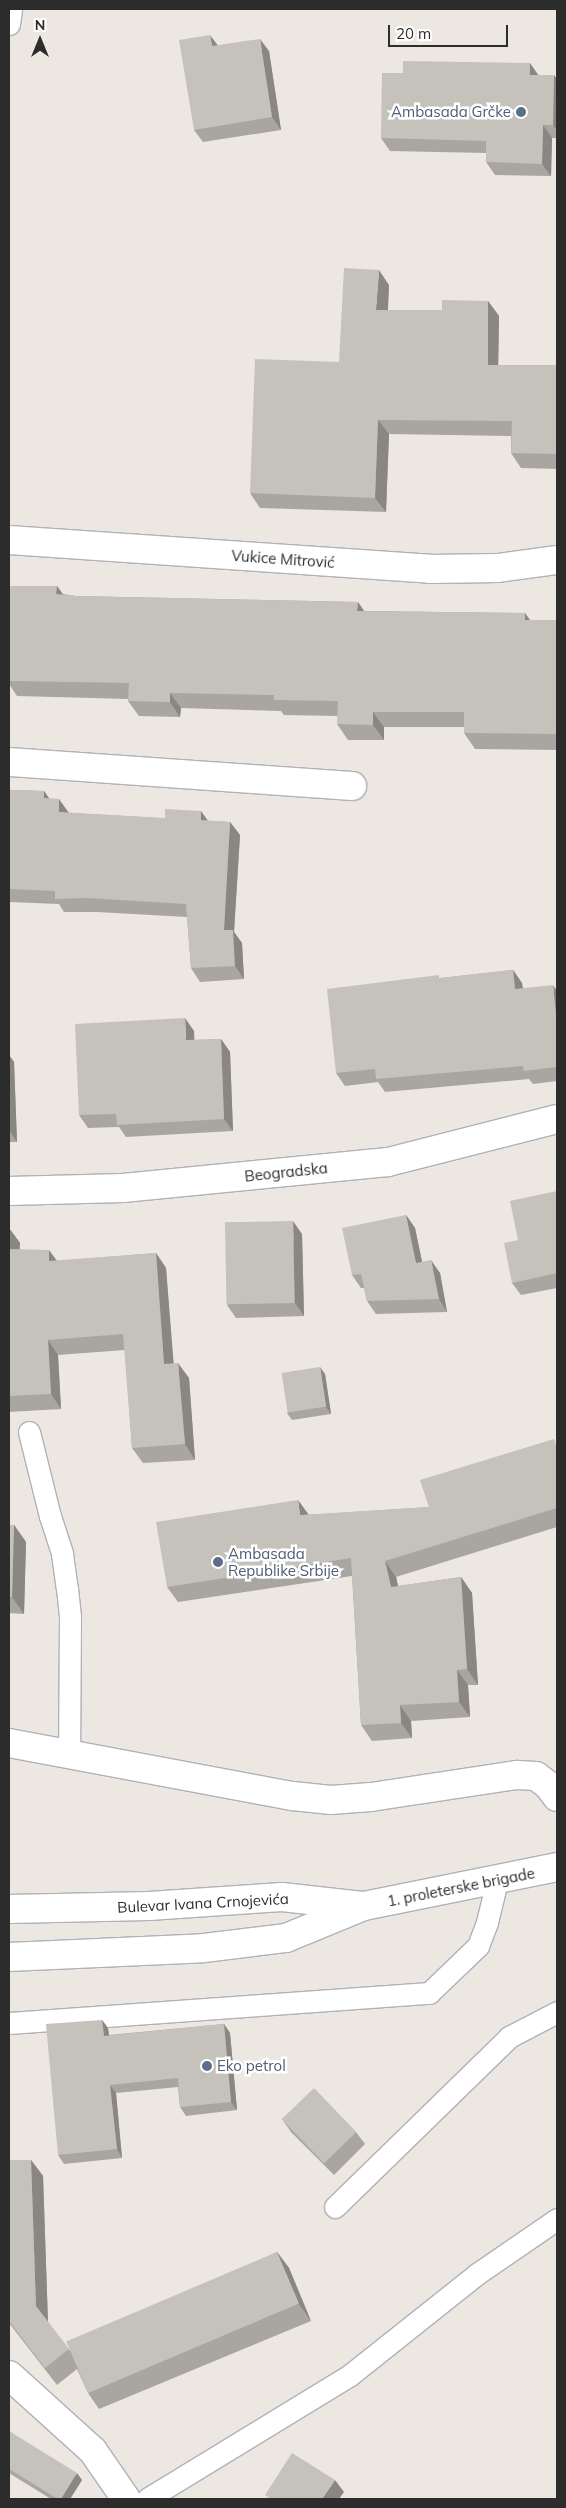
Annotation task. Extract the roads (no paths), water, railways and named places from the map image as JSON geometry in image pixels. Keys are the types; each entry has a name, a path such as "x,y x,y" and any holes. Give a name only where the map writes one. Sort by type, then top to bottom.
{"street":[{"name":"Vukice Mitrović","path":"9,540 430,569 498,568 557,560"},
{"path":"9,762 352,786"},
{"name":"Beogradska","path":"9,1190 123,1188 388,1162 557,1119"},
{"path":"9,1743 293,1796 330,1800 381,1796 518,1775 536,1776 548,1785 557,1797"},
{"name":"1. proleterske brigade","path":"364,1906 497,1881 557,1867"},
{"name":"Bulevar Ivana Crnojevića","path":"9,1909 149,1906 282,1896 364,1906"},
{"path":"9,1957 204,1948 286,1938 364,1906"},
{"path":"9,2375 93,2451 126,2499"}],"lane":[{"path":"9,24 11,9"},
{"path":"30,1432 50,1516 62,1554 67,1588 70,1618 69,1754"},
{"path":"9,2023 429,1993 478,1946 487,1922 497,1881"},
{"path":"335,2207 509,2037 557,2012"},
{"path":"147,2499 350,2375 477,2274 557,2219"}],"place":[{"name":"Ambasada Grčke","path":"521,112"},
{"name":"Ambasada Republike Srbije","path":"218,1562"},
{"name":"Eko petrol","path":"207,2066"}]}
